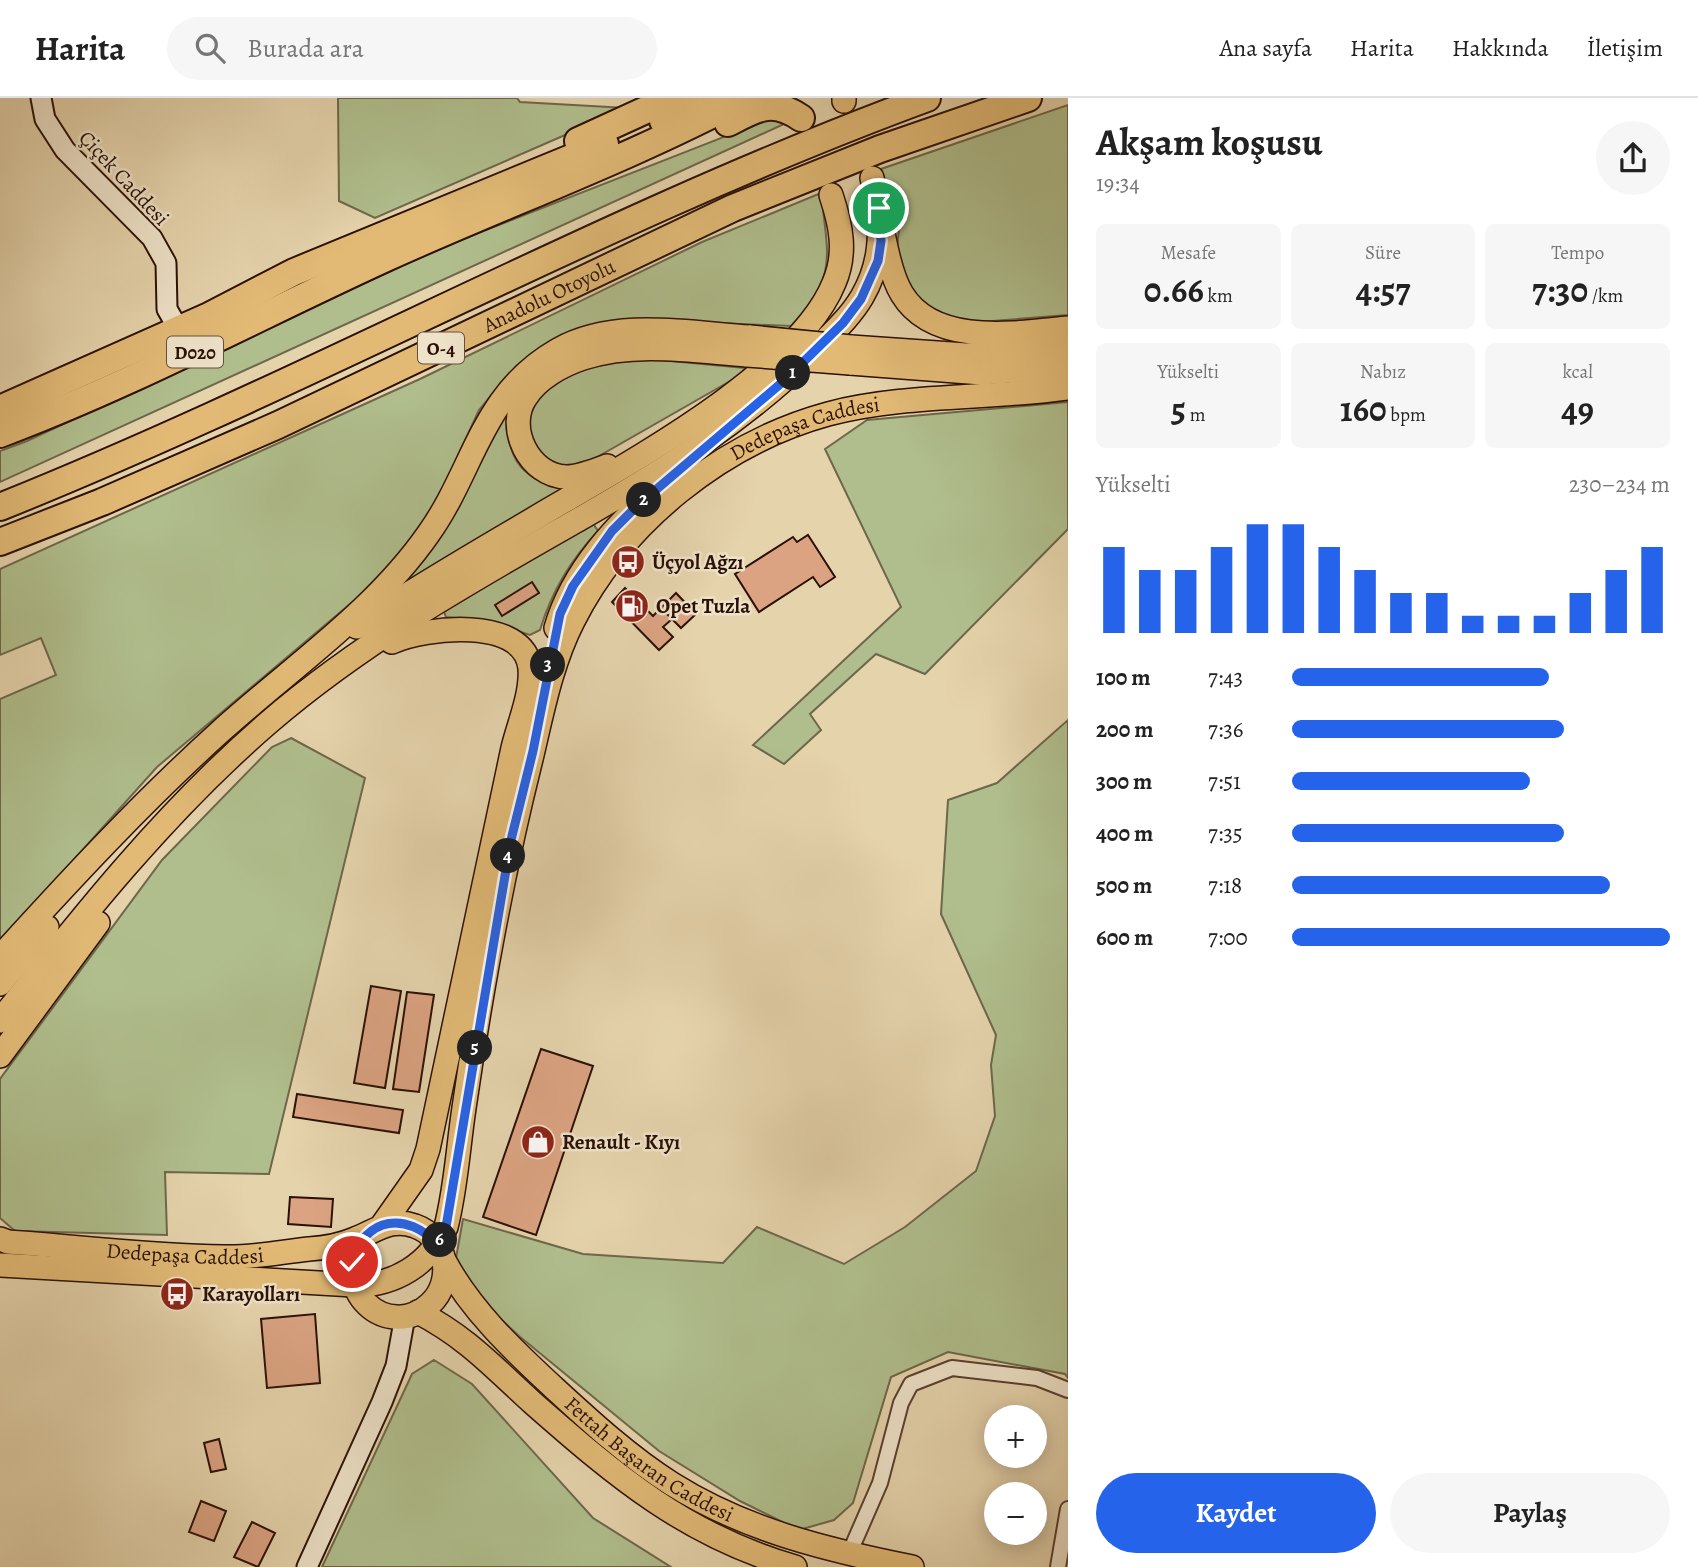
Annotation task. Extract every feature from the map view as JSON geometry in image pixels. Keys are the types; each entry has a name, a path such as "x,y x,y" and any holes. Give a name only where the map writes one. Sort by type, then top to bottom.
{"highway":[{"path":"381,247 480,184 672,98"},
{"name":"D020","path":"0,434 180,359 381,247 661,122 704,98"},
{"name":"D020","path":"0,409 179,330 294,272 381,247 694,125 744,98"},
{"name":"Anadolu Otoyolu","path":"0,508 278,388 592,236 726,176 927,98"},
{"name":"Anadolu Otoyolu","path":"0,542 115,497 278,425 733,208 880,149 1028,98"},
{"path":"381,247 604,180 684,147 769,105 799,108"}],"main road":[{"path":"872,178 901,293 913,309 936,323 956,330 1017,333 1068,328"},
{"path":"223,729 329,646 376,614 703,416 783,350 821,307 834,285 842,246 839,219 831,195"},
{"path":"533,751 551,644 560,614 573,586 612,531 638,505 753,408 843,323 861,299 878,261 881,241 879,208"},
{"path":"0,957 160,789 223,729 358,612 406,565 431,531 494,409 534,366 585,338 613,331 850,355 982,373 1068,367"},
{"path":"703,416 606,466 565,477 536,465 519,435 519,417 524,398 547,377 581,358 642,348 749,346"},
{"path":"850,355 966,355 1068,348"},
{"name":"Dedepaşa Caddesi","path":"0,1265 354,1285 389,1282 442,1253 508,853 550,682 571,624 590,590 644,526 712,467 770,436 831,413 878,405 1068,387"},
{"path":"0,1021 154,835 227,760 340,665 425,610 671,466 753,408"},
{"path":"313,687 390,643 427,630 468,630 501,636 517,644 526,655 530,668 529,687 513,748 428,1149 416,1179 375,1229 352,1262 354,1285 371,1308 392,1316 411,1314 439,1294 444,1280 442,1253 416,1226 375,1229"},
{"path":"0,1056 164,834 227,760"},
{"path":"0,984 160,789"},
{"name":"Dedepaşa Caddesi","path":"0,1239 8,1242 226,1257 322,1248 375,1229"},
{"name":"Fettah Başaran Caddesi","path":"442,1253 456,1283 506,1343 587,1418 670,1483 710,1506 775,1534 849,1554 912,1567"},
{"path":"411,1314 466,1340 626,1483 682,1520 747,1553 794,1567"}],"street":[{"name":"Çiçek Caddesi","path":"41,98 46,119 65,150 152,238 166,263 167,309 179,330"},
{"path":"307,1567 387,1390 411,1314"},
{"path":"849,1554 880,1483 901,1403 911,1384 952,1368 1037,1378 1068,1390"},
{"path":"1058,1567 1068,1509"}],"green space":[{"path":"338,98 517,98 520,102 627,108 375,218 339,201"},
{"path":"1068,105 1068,315 954,324 908,294 897,250 899,228 881,169"},
{"path":"780,115 782,125 0,482 0,451 27,441 435,250"},
{"path":"821,193 827,250 823,279 806,309 791,326 611,321 561,337 516,366 479,410 434,508 389,571 157,767 0,942 0,699 56,675 41,638 0,655 0,569 420,379 702,242"},
{"path":"638,358 745,368 739,376 578,468 549,467 534,455 528,421 535,402 545,390 574,373"},
{"path":"512,398 509,430 514,455 529,475 559,488 562,492 405,584 403,581"},
{"path":"1068,402 1068,529 925,674 876,654 810,714 821,730 784,764 753,745 901,607 825,449 867,420"},
{"path":"592,522 598,531 563,577 540,630 530,635 487,621 446,617 444,612"},
{"path":"1068,720 1068,1378 1065,1374 948,1352 891,1377 853,1503 834,1520 799,1530 740,1501 659,1451 519,1336 478,1298 456,1258 463,1219 583,1254 723,1263 757,1227 844,1264 905,1227 976,1171 995,1116 991,1065 996,1035 941,914 948,800 997,783"},
{"path":"291,738 365,778 269,1174 165,1172 167,1235 15,1231 0,1218 0,1079 162,860 272,747"},
{"path":"434,1360 472,1384 593,1518 671,1567 322,1567 412,1374"}],"building":[{"path":"808,535 835,577 820,587 813,577 759,612 735,574 793,537 797,542"},
{"path":"532,582 539,593 502,616 495,605"},
{"path":"625,588 653,616 661,608 672,619 663,627 673,637 659,650 612,602"},
{"path":"676,593 696,614 681,628 661,608"},
{"path":"371,986 401,991 385,1088 354,1083"},
{"path":"407,992 434,995 419,1092 393,1089"},
{"name":"Renault - Kıyı","path":"541,1049 593,1066 536,1235 483,1217"},
{"path":"297,1094 403,1110 399,1133 293,1117"},
{"path":"290,1197 333,1199 331,1227 288,1224"},
{"path":"315,1314 320,1383 267,1388 261,1319"},
{"path":"219,1439 226,1469 211,1472 204,1443"},
{"path":"201,1501 226,1511 214,1541 189,1532"},
{"path":"252,1522 275,1533 258,1567 234,1557"}],"place":[{"name":"Üçyol Ağzı","path":"628,562"},
{"name":"Opet Tuzla","path":"632,606"},
{"name":"Renault - Kıyı","path":"538,1142"},
{"name":"Karayolları","path":"177,1294"}],"route":[{"path":"352,1262 355,1251 367,1234 383,1224 416,1226 438,1245 446,1227 511,840 533,751 551,644 560,614 573,586 612,531 638,505 785,380 843,323 861,299 878,261 881,241 879,208"}]}
